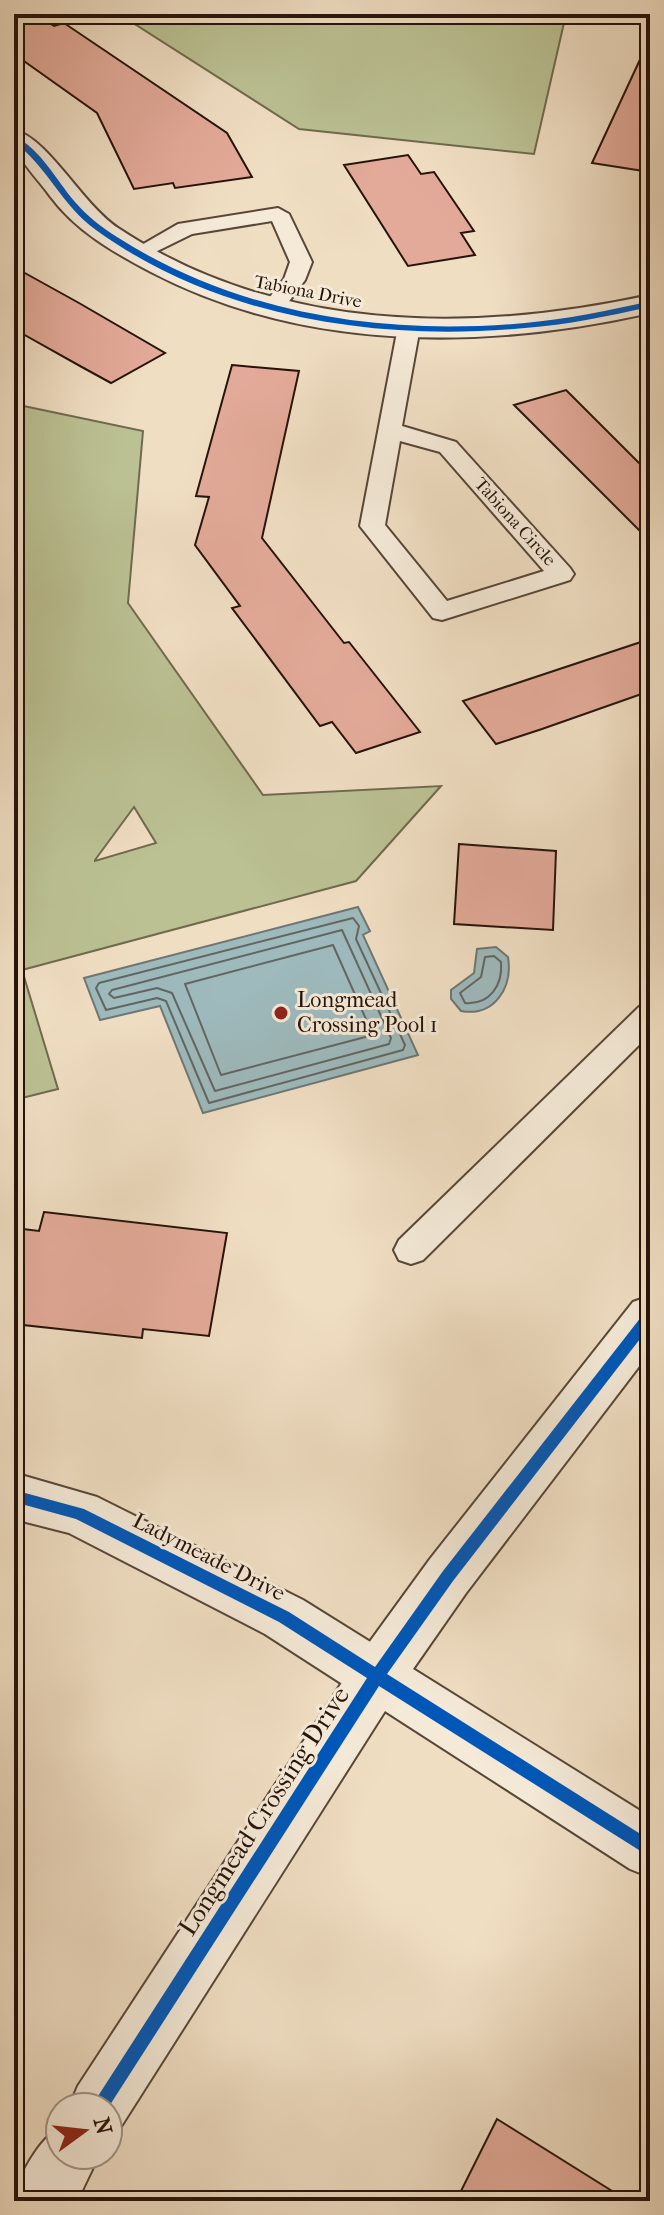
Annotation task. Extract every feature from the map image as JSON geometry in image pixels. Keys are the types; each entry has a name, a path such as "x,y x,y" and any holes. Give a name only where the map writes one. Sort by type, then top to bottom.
{"street":[{"name":"Tabiona Drive","path":"14,138 52,175 82,214 137,254 201,286 273,307 326,318 409,327 473,329 604,316 650,304"},
{"name":"Longmead Crossing Drive","path":"109,2091 377,1676 448,1576 650,1316"},
{"name":"Ladymeade Drive","path":"14,1496 79,1513 284,1617 650,1849"},
{"path":"43,2201 59,2171"}],"lane":[{"path":"137,254 186,229 278,214 303,257 301,274 273,307"},
{"name":"Tabiona Circle","path":"389,430 448,447 561,574 442,612 372,526 389,430 409,327"},
{"path":"411,1250 650,1015"}],"green space":[{"path":"119,14 566,14 534,154 299,129"},
{"path":"14,404 143,431 128,603 263,795 441,786 356,881 22,970 58,1089 14,1100","holes":["134,807 156,843 95,861"]}],"water":[{"name":"Longmead Crossing Pool 1","path":"358,907 370,931 363,935 418,1055 203,1113 160,1006 100,1020 84,978"},
{"path":"496,947 508,957 504,989 492,1005 473,1012 461,1011 451,999 451,990 474,973 477,949"}],"building":[{"path":"14,14 35,14 54,26 64,23 227,133 252,177 175,188 173,183 134,189 97,113 14,54"},
{"path":"650,38 650,172 592,163"},
{"path":"408,155 421,174 434,172 474,231 461,233 475,255 408,266 344,165"},
{"path":"14,267 165,353 111,383 14,329"},
{"path":"232,365 299,371 262,538 344,643 349,642 420,732 356,753 332,722 320,726 232,608 240,606 195,545 209,497 196,496"},
{"path":"566,390 650,474 650,541 514,405"},
{"path":"650,639 650,691 542,729 496,744 463,701"},
{"path":"459,844 556,851 553,930 454,924"},
{"path":"44,1212 227,1233 209,1336 143,1329 142,1338 14,1324 14,1228 39,1231"},
{"path":"497,2119 628,2201 456,2201"}],"cycle path":[{"path":"14,138 42,164 82,215 101,230 193,282 254,304 320,318 388,327 456,329 524,326 650,304"},
{"path":"109,2091 377,1676 448,1576 650,1316"},
{"path":"14,1496 79,1513 284,1617 650,1849"}],"place":[{"name":"Longmead Crossing Pool 1","path":"281,1013"}]}
